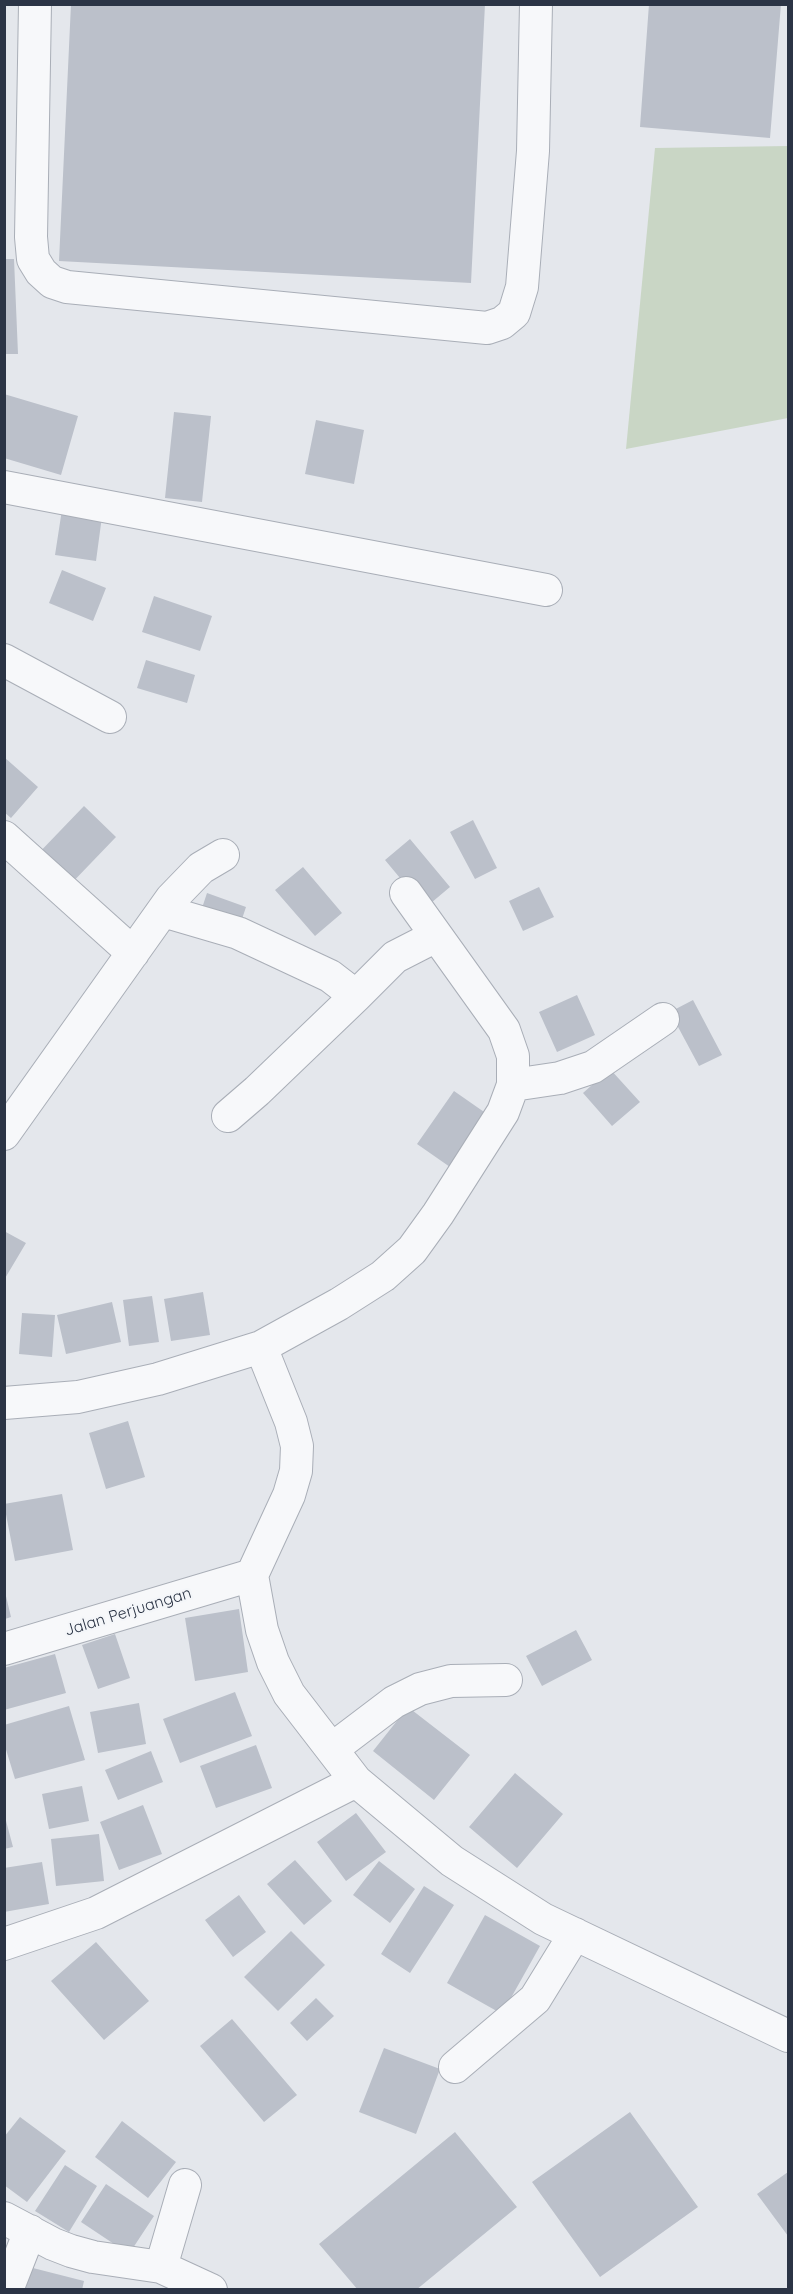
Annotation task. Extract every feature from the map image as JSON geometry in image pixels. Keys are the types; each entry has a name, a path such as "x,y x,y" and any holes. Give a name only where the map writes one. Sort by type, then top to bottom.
{"street":[{"path":"35,4 31,237 33,259 41,272 52,282 67,287 486,328 502,323 514,313 522,287 533,151 536,4"},
{"path":"4,487 546,590"},
{"path":"4,660 110,717"},
{"path":"4,837 133,953"},
{"path":"4,1134 171,899 201,868 223,855"},
{"path":"4,1403 78,1397 158,1380 261,1347 348,1299 383,1276 412,1250 438,1214 503,1112 513,1085 513,1056 504,1030 484,999 406,893"},
{"path":"163,911 238,933 330,976 356,996"},
{"path":"228,1116 257,1091 395,957 436,936"},
{"path":"513,1085 560,1078 585,1070 663,1019"},
{"path":"261,1347 291,1422 297,1446 289,1495 252,1575 262,1630 273,1662 289,1694 357,1781 452,1861 543,1919 789,2036"},
{"name":"Jalan Perjuangan","path":"4,1649 252,1575"},
{"path":"332,1749 394,1702 420,1689 452,1682 506,1680"},
{"path":"4,1944 96,1913 357,1781"},
{"path":"455,2067 535,1999 575,1934"},
{"path":"161,2267 185,2185"},
{"path":"7,2289 17,2225 71,2251 93,2257 161,2267 211,2289"}],"green space":[{"path":"788,146 788,418 626,449 655,148"}],"building":[{"path":"71,4 485,4 471,283 59,261"},
{"path":"649,4 781,4 770,138 640,127"},
{"path":"4,259 14,259 18,354 4,354"},
{"path":"4,394 78,416 61,475 4,458"},
{"path":"174,412 211,416 202,502 165,498"},
{"path":"316,420 364,430 354,484 305,474"},
{"path":"63,503 103,509 96,561 55,555"},
{"path":"62,570 106,588 93,621 49,603"},
{"path":"154,596 212,616 200,651 142,632"},
{"path":"146,660 195,675 187,703 137,688"},
{"path":"4,757 38,787 11,818 4,812"},
{"path":"84,806 116,837 66,889 34,858"},
{"path":"473,820 497,868 475,879 450,832"},
{"path":"410,839 450,887 425,908 385,860"},
{"path":"303,867 342,913 315,936 275,890"},
{"path":"539,887 554,917 523,931 509,901"},
{"path":"207,893 246,907 240,925 201,911"},
{"path":"577,995 595,1035 557,1052 539,1012"},
{"path":"693,1000 722,1055 699,1066 670,1012"},
{"path":"610,1069 640,1102 612,1126 583,1093"},
{"path":"454,1091 487,1114 450,1167 417,1144"},
{"path":"4,1231 26,1243 4,1280"},
{"path":"203,1292 210,1335 171,1341 164,1299"},
{"path":"152,1296 159,1342 129,1346 123,1300"},
{"path":"112,1302 121,1342 66,1354 57,1315"},
{"path":"22,1313 55,1315 52,1357 19,1354"},
{"path":"128,1421 145,1477 106,1489 89,1433"},
{"path":"62,1494 73,1550 15,1561 4,1504"},
{"path":"5,1592 11,1617 5,1619"},
{"path":"239,1609 248,1672 195,1681 185,1618"},
{"path":"576,1630 592,1660 542,1686 526,1656"},
{"path":"115,1634 130,1678 98,1689 82,1645"},
{"path":"55,1654 66,1693 4,1710 4,1668"},
{"path":"235,1692 252,1736 180,1763 163,1719"},
{"path":"139,1703 146,1744 98,1753 90,1712"},
{"path":"69,1706 85,1760 15,1779 4,1743 4,1725"},
{"path":"408,1707 470,1755 434,1800 373,1751"},
{"path":"256,1745 272,1788 216,1808 200,1766"},
{"path":"151,1751 163,1782 118,1800 105,1770"},
{"path":"515,1773 563,1814 517,1868 469,1827"},
{"path":"82,1786 89,1821 49,1829 42,1794"},
{"path":"143,1805 162,1854 119,1870 100,1822"},
{"path":"356,1813 386,1852 346,1881 317,1842"},
{"path":"4,1818 13,1847 4,1849"},
{"path":"99,1834 104,1881 56,1886 51,1839"},
{"path":"295,1860 332,1901 304,1925 267,1884"},
{"path":"379,1861 415,1889 390,1923 353,1895"},
{"path":"42,1862 49,1904 4,1912 4,1868"},
{"path":"424,1886 454,1905 410,1973 381,1954"},
{"path":"239,1895 266,1932 233,1957 205,1920"},
{"path":"485,1915 540,1946 502,2014 447,1983"},
{"path":"291,1931 325,1965 278,2011 244,1977"},
{"path":"96,1942 149,2001 104,2040 51,1981"},
{"path":"316,1998 334,2016 307,2041 290,2023"},
{"path":"232,2019 297,2095 264,2122 200,2046"},
{"path":"384,2048 440,2069 416,2134 359,2112"},
{"path":"630,2112 698,2207 600,2277 532,2182"},
{"path":"20,2117 66,2151 27,2202 4,2185 4,2137"},
{"path":"122,2121 176,2162 148,2198 95,2157"},
{"path":"455,2132 517,2207 416,2290 358,2290 319,2244"},
{"path":"65,2165 97,2186 69,2232 35,2211"},
{"path":"788,2172 788,2236 757,2194"},
{"path":"106,2184 154,2216 129,2254 81,2222"},
{"path":"29,2267 84,2281 82,2290 23,2290"}]}
